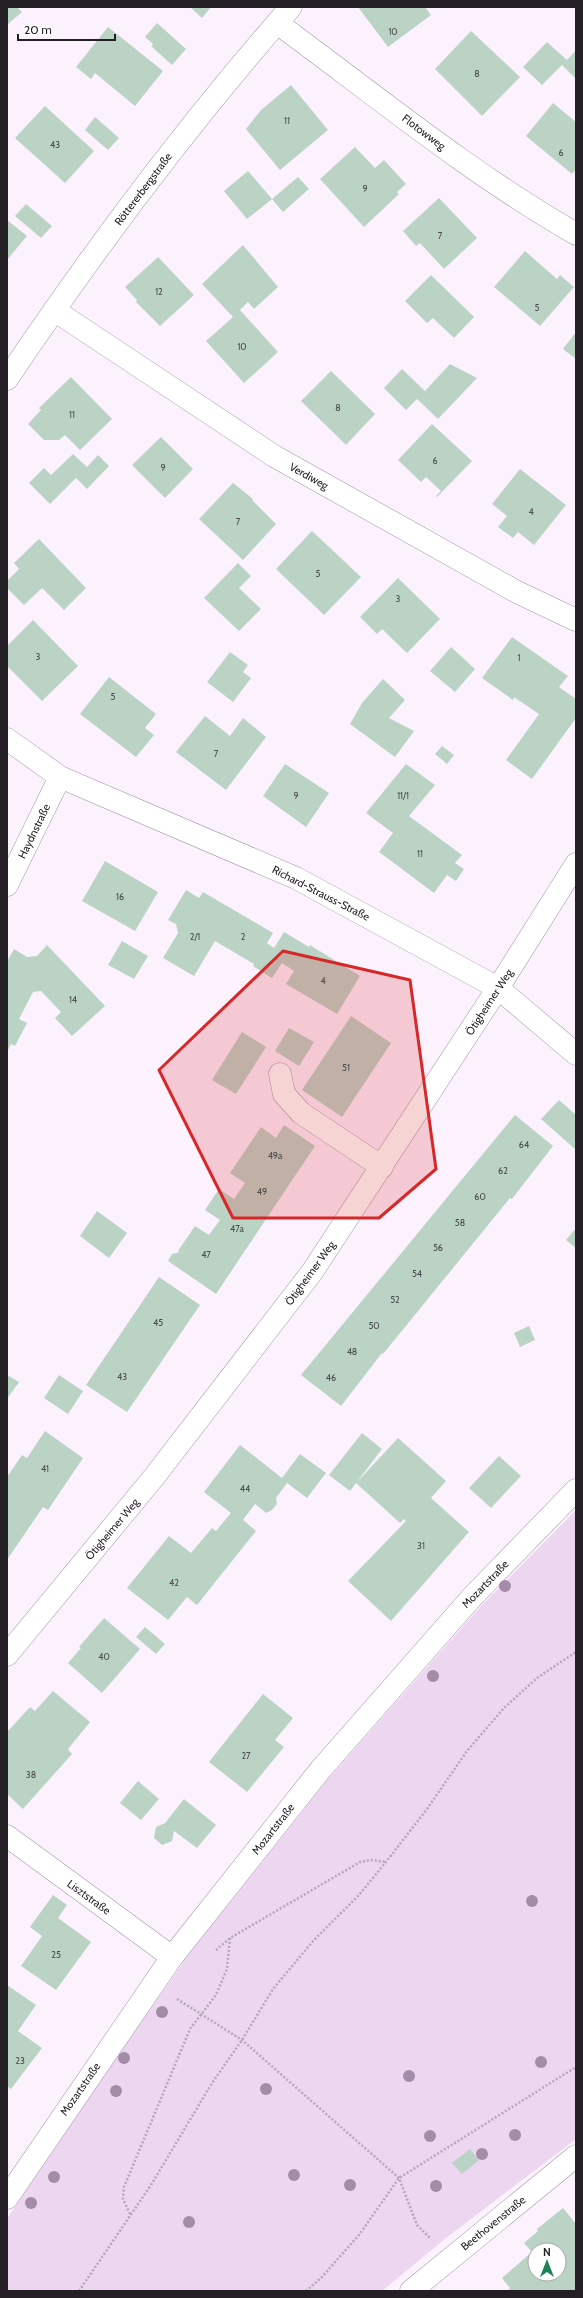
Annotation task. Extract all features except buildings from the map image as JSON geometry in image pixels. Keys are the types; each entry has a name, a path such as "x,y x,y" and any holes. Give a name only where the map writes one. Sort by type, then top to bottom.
{"street":[{"name":"Flotowweg","path":"284,15 461,160 540,213 576,234"},
{"name":"Röttererbergstraße","path":"7,379 54,310 164,160 284,15"},
{"name":"Verdiweg","path":"54,310 274,456 516,592 576,620"},
{"name":"Richard-Strauss-Straße","path":"7,739 60,777 296,878 498,988 576,1054"},
{"name":"Haydnstraße","path":"7,885 60,777"},
{"name":"Ötigheimer Weg","path":"7,1655 154,1477 303,1284 382,1167 576,864"},
{"path":"280,1074 284,1094 301,1113 382,1167"},
{"name":"Mozartstraße","path":"7,2198 172,1957 321,1769 472,1596 576,1490"},
{"name":"Lisztstraße","path":"7,1836 172,1957"},
{"name":"Beethovenstraße","path":"411,2291 450,2258 574,2162"}],"path":[{"path":"79,2291 151,2185 212,2083 242,2040 273,1989 314,1940 359,1895 427,1809 467,1751 504,1708 537,1678 576,1652"},
{"path":"210,1954 230,1938 360,1862 372,1860 386,1862"},
{"path":"131,2215 123,2199 124,2187 190,2029 216,1995 227,1969 230,1938"},
{"path":"152,1985 242,2040 399,2178 417,2226 450,2258"},
{"path":"306,2291 321,2278 359,2235 399,2178 576,2067"}],"highlighted area":[{"path":"283,951 410,980 436,1169 379,1218 233,1218 159,1070"}],"shaded area":[{"path":"576,1510 576,2139 446,2238 382,2291 7,2291 7,2219 70,2123 190,1953 329,1778 482,1605"}]}
